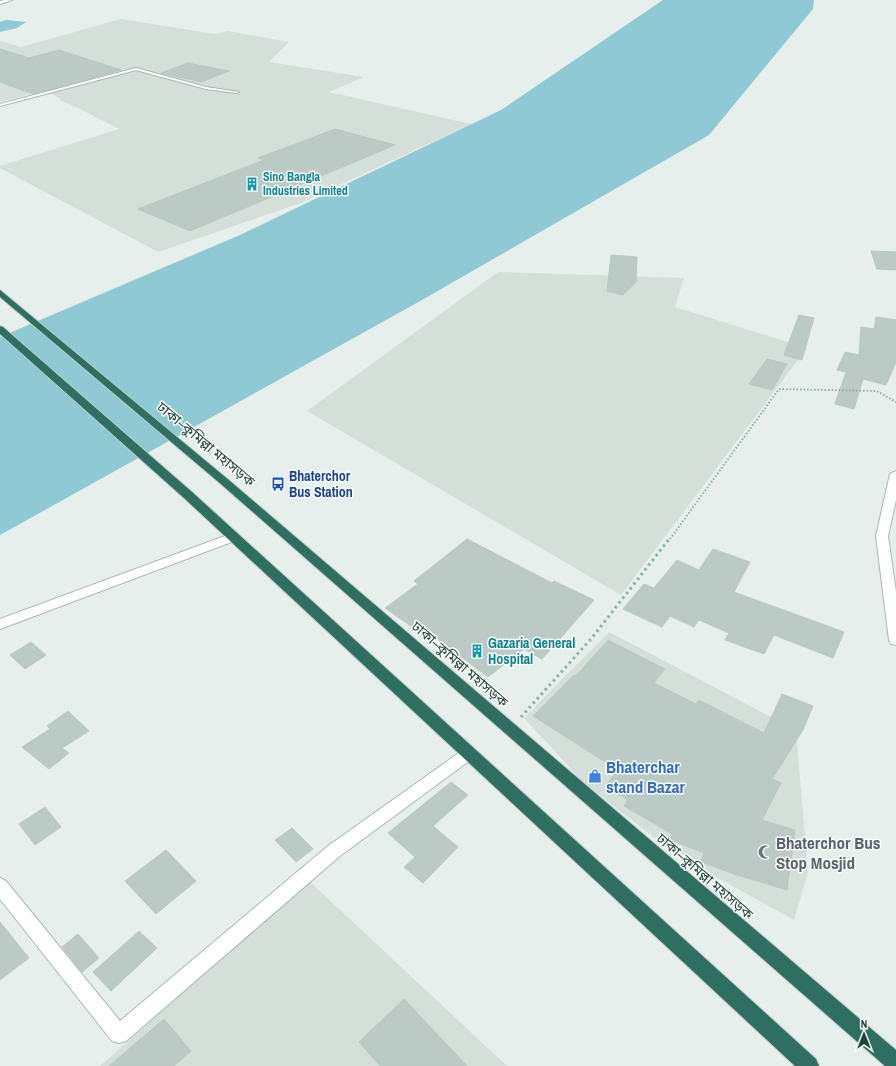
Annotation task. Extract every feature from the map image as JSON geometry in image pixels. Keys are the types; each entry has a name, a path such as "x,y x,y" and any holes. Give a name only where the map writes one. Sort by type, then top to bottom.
{"highway":[{"name":"ঢাকা–কুমিল্লা মহাসড়ক","path":"2,295 226,483 896,1063"},
{"path":"0,329 188,495 809,1066"}],"street":[{"path":"0,3 10,0"},
{"path":"896,474 882,536 896,640"},
{"path":"0,624 233,537"},
{"path":"0,886 119,1034 334,851 468,754"}],"lane":[{"path":"0,105 136,69 206,88 237,92"}],"path":[{"path":"509,728 559,678 627,595 779,389 793,388 877,391 896,402"}],"shaded area":[{"path":"121,19 215,34 228,31 289,42 269,62 364,77 329,92 471,124 301,203 158,252 0,168 0,166 119,129 59,100 61,99 45,90 0,102 0,41 21,47"},
{"path":"498,272 684,278 675,307 807,348 621,595 307,411"},
{"path":"609,632 796,730 808,872 794,920 678,856 584,783 524,718","holes":["608,640 665,669 652,685 595,655","664,688 694,703 649,706","724,712 791,747 704,739","704,745 781,784 764,815","636,747 625,797 606,786","654,766 656,825 624,806","688,787 717,797 700,852 670,840","719,802 735,808 702,861","744,815 795,830 787,890 734,874"]},
{"path":"309,881 507,1066 100,1066"}],"water":[{"path":"663,0 814,0 813,9 709,135 422,300 0,535 0,337 240,235 501,110"},
{"path":"6,20 26,22 17,28 0,32 0,22"}],"building":[{"path":"0,49 29,58 59,50 121,70 33,94 0,82"},
{"path":"188,63 229,71 201,82 161,73"},
{"name":"Sino Bangla Industries Limited","path":"335,129 395,145 190,231 138,209 264,160 258,158"},
{"path":"871,251 896,252 896,270 877,269"},
{"path":"611,255 637,257 636,282 623,295 607,291"},
{"path":"799,315 814,318 802,360 784,355"},
{"path":"876,317 896,320 896,362 886,385 863,379 854,409 835,404 846,372 837,370 845,352 859,355 861,327 874,329"},
{"path":"767,359 787,364 772,390 749,384"},
{"path":"467,539 552,583 554,581 594,600 542,659 524,649 488,677 432,635 428,638 385,608 418,584 414,581"},
{"path":"713,549 750,562 734,592 844,632 833,658 774,635 764,654 725,640 729,633 699,620 694,627 670,616 662,627 623,609 644,584 654,588 677,560 699,570"},
{"path":"608,640 665,669 654,683 696,704 699,700 764,733 782,694 813,706 803,730 772,779 781,783 762,820 795,830 787,890 701,862 704,853 670,840 672,834 624,806 628,800 605,786 618,770 533,716 574,675 576,676"},
{"path":"31,642 46,655 25,669 10,655"},
{"path":"68,711 89,731 62,748 69,753 49,769 22,747 50,729 47,726"},
{"path":"451,782 468,795 433,826 458,847 423,883 404,867 415,857 388,833"},
{"path":"45,807 61,827 35,845 19,824"},
{"path":"292,828 313,849 296,862 275,840"},
{"path":"166,850 196,881 156,914 125,881"},
{"path":"0,922 29,958 0,980"},
{"path":"139,931 157,948 111,991 93,972"},
{"path":"78,934 99,958 82,972 62,947"},
{"path":"404,999 467,1066 380,1066 359,1042"},
{"path":"164,1019 191,1051 174,1066 109,1066"}],"place":[{"name":"Sino Bangla Industries Limited","path":"252,184"},
{"name":"Bhaterchor Bus Station","path":"278,484"},
{"name":"Gazaria General Hospital","path":"477,651"},
{"name":"Bhaterchar stand Bazar","path":"595,776"},
{"name":"Bhaterchor Bus Stop Mosjid","path":"765,852"}]}
